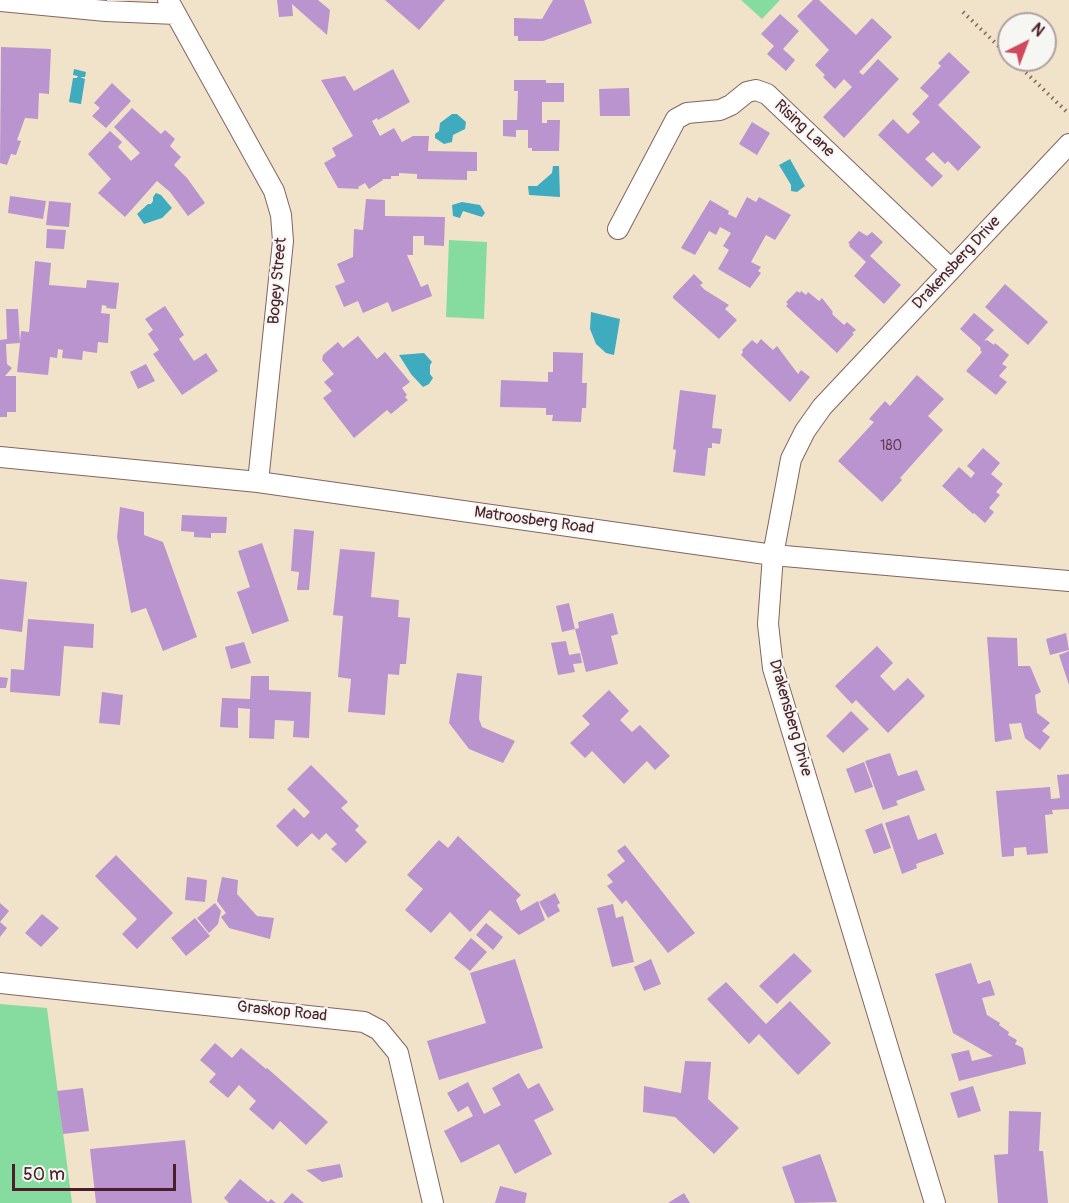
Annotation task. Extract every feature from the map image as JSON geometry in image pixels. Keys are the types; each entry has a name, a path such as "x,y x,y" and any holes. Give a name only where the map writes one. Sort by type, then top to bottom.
{"street":[{"path":"0,1 106,11 172,7"},
{"name":"Bogey Street","path":"172,7 274,191 281,215 283,241 258,482"},
{"name":"Rising Lane","path":"618,229 676,119 687,113 720,110 731,105 747,92 756,90 767,94 951,270"},
{"name":"Drakensberg Drive","path":"935,1203 773,668 768,624 773,555 791,459 805,431 822,407 1069,144"},
{"name":"Matroosberg Road","path":"0,457 258,482 773,555 1069,581"},
{"name":"Graskop Road","path":"0,983 364,1022 380,1030 398,1053 433,1203"}],"path":[{"path":"963,12 997,45"},
{"path":"1025,72 1069,114"}],"green space":[{"path":"741,0 780,0 762,19"},
{"path":"449,240 487,242 484,319 446,317"},
{"path":"0,1004 47,1008 72,1203 0,1203"}],"water":[{"path":"74,69 86,72 85,77 80,77 85,79 81,104 69,102 73,78 78,76 73,75"},
{"path":"452,114 457,114 466,122 465,129 453,135 452,142 444,144 435,138 435,134 439,131 440,123"},
{"path":"790,159 805,186 797,192 791,191 791,185 779,165"},
{"path":"553,166 559,166 560,197 529,195 528,186 537,186 552,173"},
{"path":"156,193 161,195 172,208 162,218 144,224 137,214 151,204"},
{"path":"462,202 480,205 485,213 482,217 463,211 460,218 453,216 452,205"},
{"path":"591,312 620,319 614,355 606,353 596,344 590,329"},
{"path":"424,353 432,362 430,374 433,378 423,387 399,355"}],"building":[{"path":"277,0 318,0 330,10 327,35 292,4 293,16 279,17"},
{"path":"385,0 445,0 419,30"},
{"path":"553,0 584,0 592,23 543,41 518,41 518,36 514,36 514,18 542,19"},
{"path":"813,0 819,0 856,35 872,18 892,37 859,72 863,75 878,59 899,79 844,138 823,117 852,87 844,79 835,89 823,77 825,75 815,65 829,50 797,16"},
{"path":"780,14 799,31 783,49 795,60 786,71 767,54 774,46 761,34"},
{"path":"1,47 51,49 49,94 39,93 38,119 25,118 17,140 21,141 16,155 11,154 7,165 0,163"},
{"path":"949,52 970,72 938,105 981,147 958,171 948,161 945,164 933,152 925,159 943,176 932,187 878,135 893,119 908,134 920,122 912,114 929,96 920,88 941,66 938,63"},
{"path":"393,69 410,102 372,121 380,136 394,128 402,142 413,136 429,136 428,151 477,152 477,171 467,171 467,180 417,179 417,174 399,173 399,176 391,176 391,179 382,179 369,189 365,183 358,187 359,189 338,188 324,163 336,156 332,148 353,136 321,80 345,76 354,91"},
{"path":"514,80 546,80 546,83 564,83 564,102 542,102 542,123 547,123 547,120 560,120 559,151 532,151 532,148 528,148 528,130 516,130 516,137 503,136 503,120 517,120 518,91 514,91"},
{"path":"112,83 131,101 106,128 92,116 100,108 94,103"},
{"path":"629,88 630,116 600,116 599,89"},
{"path":"132,108 161,134 165,130 175,139 170,146 181,157 174,165 187,178 205,203 188,216 170,192 157,181 125,217 98,193 111,179 88,154 110,131 122,142 118,147 131,161 140,153 114,127"},
{"path":"752,122 770,133 757,155 739,144"},
{"path":"10,196 46,201 43,219 8,213"},
{"path":"747,197 756,202 759,197 791,215 775,240 766,235 751,262 761,267 758,271 761,273 750,288 718,269 729,250 723,246 731,233 720,227 716,235 709,231 695,255 681,248 710,200 736,218"},
{"path":"366,199 385,200 385,216 445,217 444,246 424,245 424,236 413,236 413,255 407,255 421,287 428,284 432,296 392,312 388,302 363,313 358,301 344,307 335,286 345,282 337,264 353,257 354,229 363,230"},
{"path":"49,201 71,203 69,227 46,225"},
{"path":"47,229 66,230 64,249 46,248"},
{"path":"859,231 867,236 872,232 883,242 870,256 901,285 884,304 854,276 866,262 848,243"},
{"path":"35,261 51,263 49,285 86,288 87,280 119,283 116,309 102,305 101,313 110,314 108,343 98,342 97,353 83,351 82,360 62,358 63,350 58,349 57,358 50,357 48,375 17,372 20,343 6,344 7,364 12,368 5,376 16,376 16,412 7,412 7,417 0,417 0,340 7,339 6,309 18,309 20,342 21,331 29,332"},
{"path":"694,274 703,283 700,285 705,290 729,305 725,309 737,320 719,339 673,298"},
{"path":"1005,284 1048,322 1028,345 985,307"},
{"path":"797,291 806,295 808,292 819,301 822,298 833,312 832,314 844,325 847,322 856,330 837,353 786,306 788,304 786,302"},
{"path":"165,306 184,335 179,339 194,361 206,353 218,371 182,395 153,354 159,350 148,334 153,330 145,319"},
{"path":"974,313 994,330 984,341 987,340 994,345 995,343 1009,355 1002,364 1007,367 999,376 1007,382 996,395 966,371 982,352 981,348 960,329"},
{"path":"358,336 377,359 385,352 410,382 402,388 408,400 391,414 387,410 354,438 323,398 332,391 324,382 334,374 322,360 323,355 338,342 343,348"},
{"path":"761,339 773,350 777,346 798,374 801,370 810,377 790,402 741,355 742,350 752,340 757,344"},
{"path":"553,352 583,353 582,383 587,383 586,408 582,408 581,422 552,421 553,415 546,415 546,408 500,407 501,380 548,382 548,372 553,372"},
{"path":"146,364 155,381 138,389 130,372"},
{"path":"917,375 944,399 928,416 943,430 882,502 838,461 874,422 869,419 885,401 890,406"},
{"path":"680,390 716,395 712,428 722,429 720,444 712,443 712,448 708,448 705,476 673,472 676,450 673,449"},
{"path":"983,448 1000,463 991,474 1003,484 996,492 1000,495 989,508 994,512 985,523 942,486 959,467 971,478 975,473 967,466"},
{"path":"120,507 144,512 144,535 163,542 197,637 163,651 146,608 131,613 117,537"},
{"path":"182,515 227,517 226,533 211,533 211,538 194,537 194,532 181,531"},
{"path":"294,529 314,531 309,590 297,590 299,572 291,571"},
{"path":"262,543 289,621 252,634 237,592 250,587 238,551"},
{"path":"340,549 375,552 371,597 399,600 398,617 410,618 406,664 400,664 399,675 388,674 385,715 348,712 351,679 338,677 343,616 333,615"},
{"path":"0,579 27,582 22,632 0,629"},
{"path":"569,603 575,629 562,632 556,606"},
{"path":"613,613 618,634 611,636 618,664 586,672 575,629 579,628 578,622"},
{"path":"28,619 94,624 93,648 64,646 60,696 10,692 11,669 24,670"},
{"path":"1066,633 1069,650 1050,655 1046,639"},
{"path":"987,637 1017,638 1018,666 1030,666 1041,692 1035,695 1037,713 1050,723 1042,731 1050,737 1040,750 1025,738 1021,723 1009,724 1012,739 995,742"},
{"path":"566,641 569,655 580,653 582,663 573,664 575,672 558,675 551,643"},
{"path":"244,642 251,663 231,669 225,647"},
{"path":"877,646 893,663 880,676 894,691 908,678 925,696 888,733 856,700 852,704 835,686"},
{"path":"1069,651 1069,685 1059,655"},
{"path":"457,673 482,676 479,719 482,727 515,741 503,763 469,749 449,723"},
{"path":"251,676 269,676 269,690 311,692 309,738 293,737 294,721 275,720 274,739 249,738 250,709 238,708 238,728 220,727 222,698 250,699"},
{"path":"0,677 8,678 6,688 0,688"},
{"path":"609,690 629,711 620,720 632,732 640,725 670,756 655,770 647,761 624,784 592,751 585,758 570,743 590,724 582,716"},
{"path":"102,692 123,695 120,725 99,723"},
{"path":"851,711 869,729 843,753 826,736"},
{"path":"890,753 898,776 917,770 925,790 896,801 898,805 883,810 865,761"},
{"path":"864,762 873,787 855,793 846,769"},
{"path":"311,765 348,802 341,808 359,826 355,830 367,842 346,863 331,849 337,844 326,833 319,840 312,833 297,847 276,826 294,808 304,818 310,812 287,789"},
{"path":"1069,774 1069,809 1052,810 1053,814 1045,815 1048,853 1027,855 1026,847 1014,848 1014,856 1002,857 996,791 1050,787 1051,799 1060,798 1057,775"},
{"path":"909,815 918,840 936,833 944,854 916,864 917,868 902,874 885,823"},
{"path":"882,823 891,848 874,854 865,830"},
{"path":"458,836 521,895 516,900 521,911 538,901 545,920 519,935 490,910 470,932 450,912 431,933 405,910 423,889 407,875 439,840 448,848"},
{"path":"625,845 695,933 668,953 626,900 622,904 607,886 613,882 607,875 625,861 617,851"},
{"path":"116,855 173,913 137,949 122,934 137,919 95,876"},
{"path":"187,877 207,880 205,902 185,900"},
{"path":"222,877 238,880 237,894 257,916 274,918 270,939 229,928 221,917 226,913 217,901"},
{"path":"555,893 560,903 557,905 560,911 548,918 539,902"},
{"path":"0,903 9,911 0,922"},
{"path":"215,903 221,911 218,924 209,933 197,918"},
{"path":"613,904 616,918 623,916 634,962 612,967 597,908"},
{"path":"42,914 59,928 41,947 25,933"},
{"path":"195,918 210,936 186,956 171,938"},
{"path":"0,922 7,928 0,937"},
{"path":"486,923 503,937 493,950 476,935"},
{"path":"471,938 487,952 470,971 454,958"},
{"path":"794,953 812,971 777,1004 759,986"},
{"path":"515,959 543,1048 439,1080 427,1041 486,1023 470,973"},
{"path":"651,959 661,984 644,991 634,967"},
{"path":"971,963 978,984 990,980 995,995 982,998 987,1015 1000,1023 999,1025 1009,1032 1008,1035 1017,1040 1015,1044 1023,1048 1026,1064 959,1081 951,1054 969,1050 972,1061 993,1056 953,1033 935,974"},
{"path":"726,982 766,1024 790,1001 831,1043 798,1075 759,1034 749,1044 707,999"},
{"path":"215,1043 232,1058 241,1048 328,1122 306,1145 280,1121 273,1130 249,1109 256,1101 239,1085 228,1098 209,1082 216,1074 200,1060"},
{"path":"685,1061 711,1062 708,1099 739,1128 714,1154 675,1117 643,1112 644,1086 681,1093"},
{"path":"519,1073 528,1089 539,1083 554,1110 534,1120 552,1154 515,1174 499,1144 461,1163 444,1131 473,1116 468,1106 458,1112 447,1093 468,1082 484,1114 501,1105 492,1088"},
{"path":"973,1086 981,1111 958,1118 950,1093"},
{"path":"83,1088 89,1131 63,1134 57,1091"},
{"path":"1009,1111 1041,1112 1039,1151 1043,1151 1048,1203 998,1203 994,1155 1008,1154"},
{"path":"185,1140 192,1203 96,1203 90,1149"},
{"path":"820,1154 837,1202 795,1203 782,1167"},
{"path":"340,1164 343,1177 322,1182 306,1170"},
{"path":"240,1179 268,1202 271,1199 276,1203 229,1203 224,1198"},
{"path":"500,1186 527,1193 525,1203 495,1203"},
{"path":"292,1193 304,1203 283,1203"},
{"path":"684,1193 690,1203 668,1203"}]}
